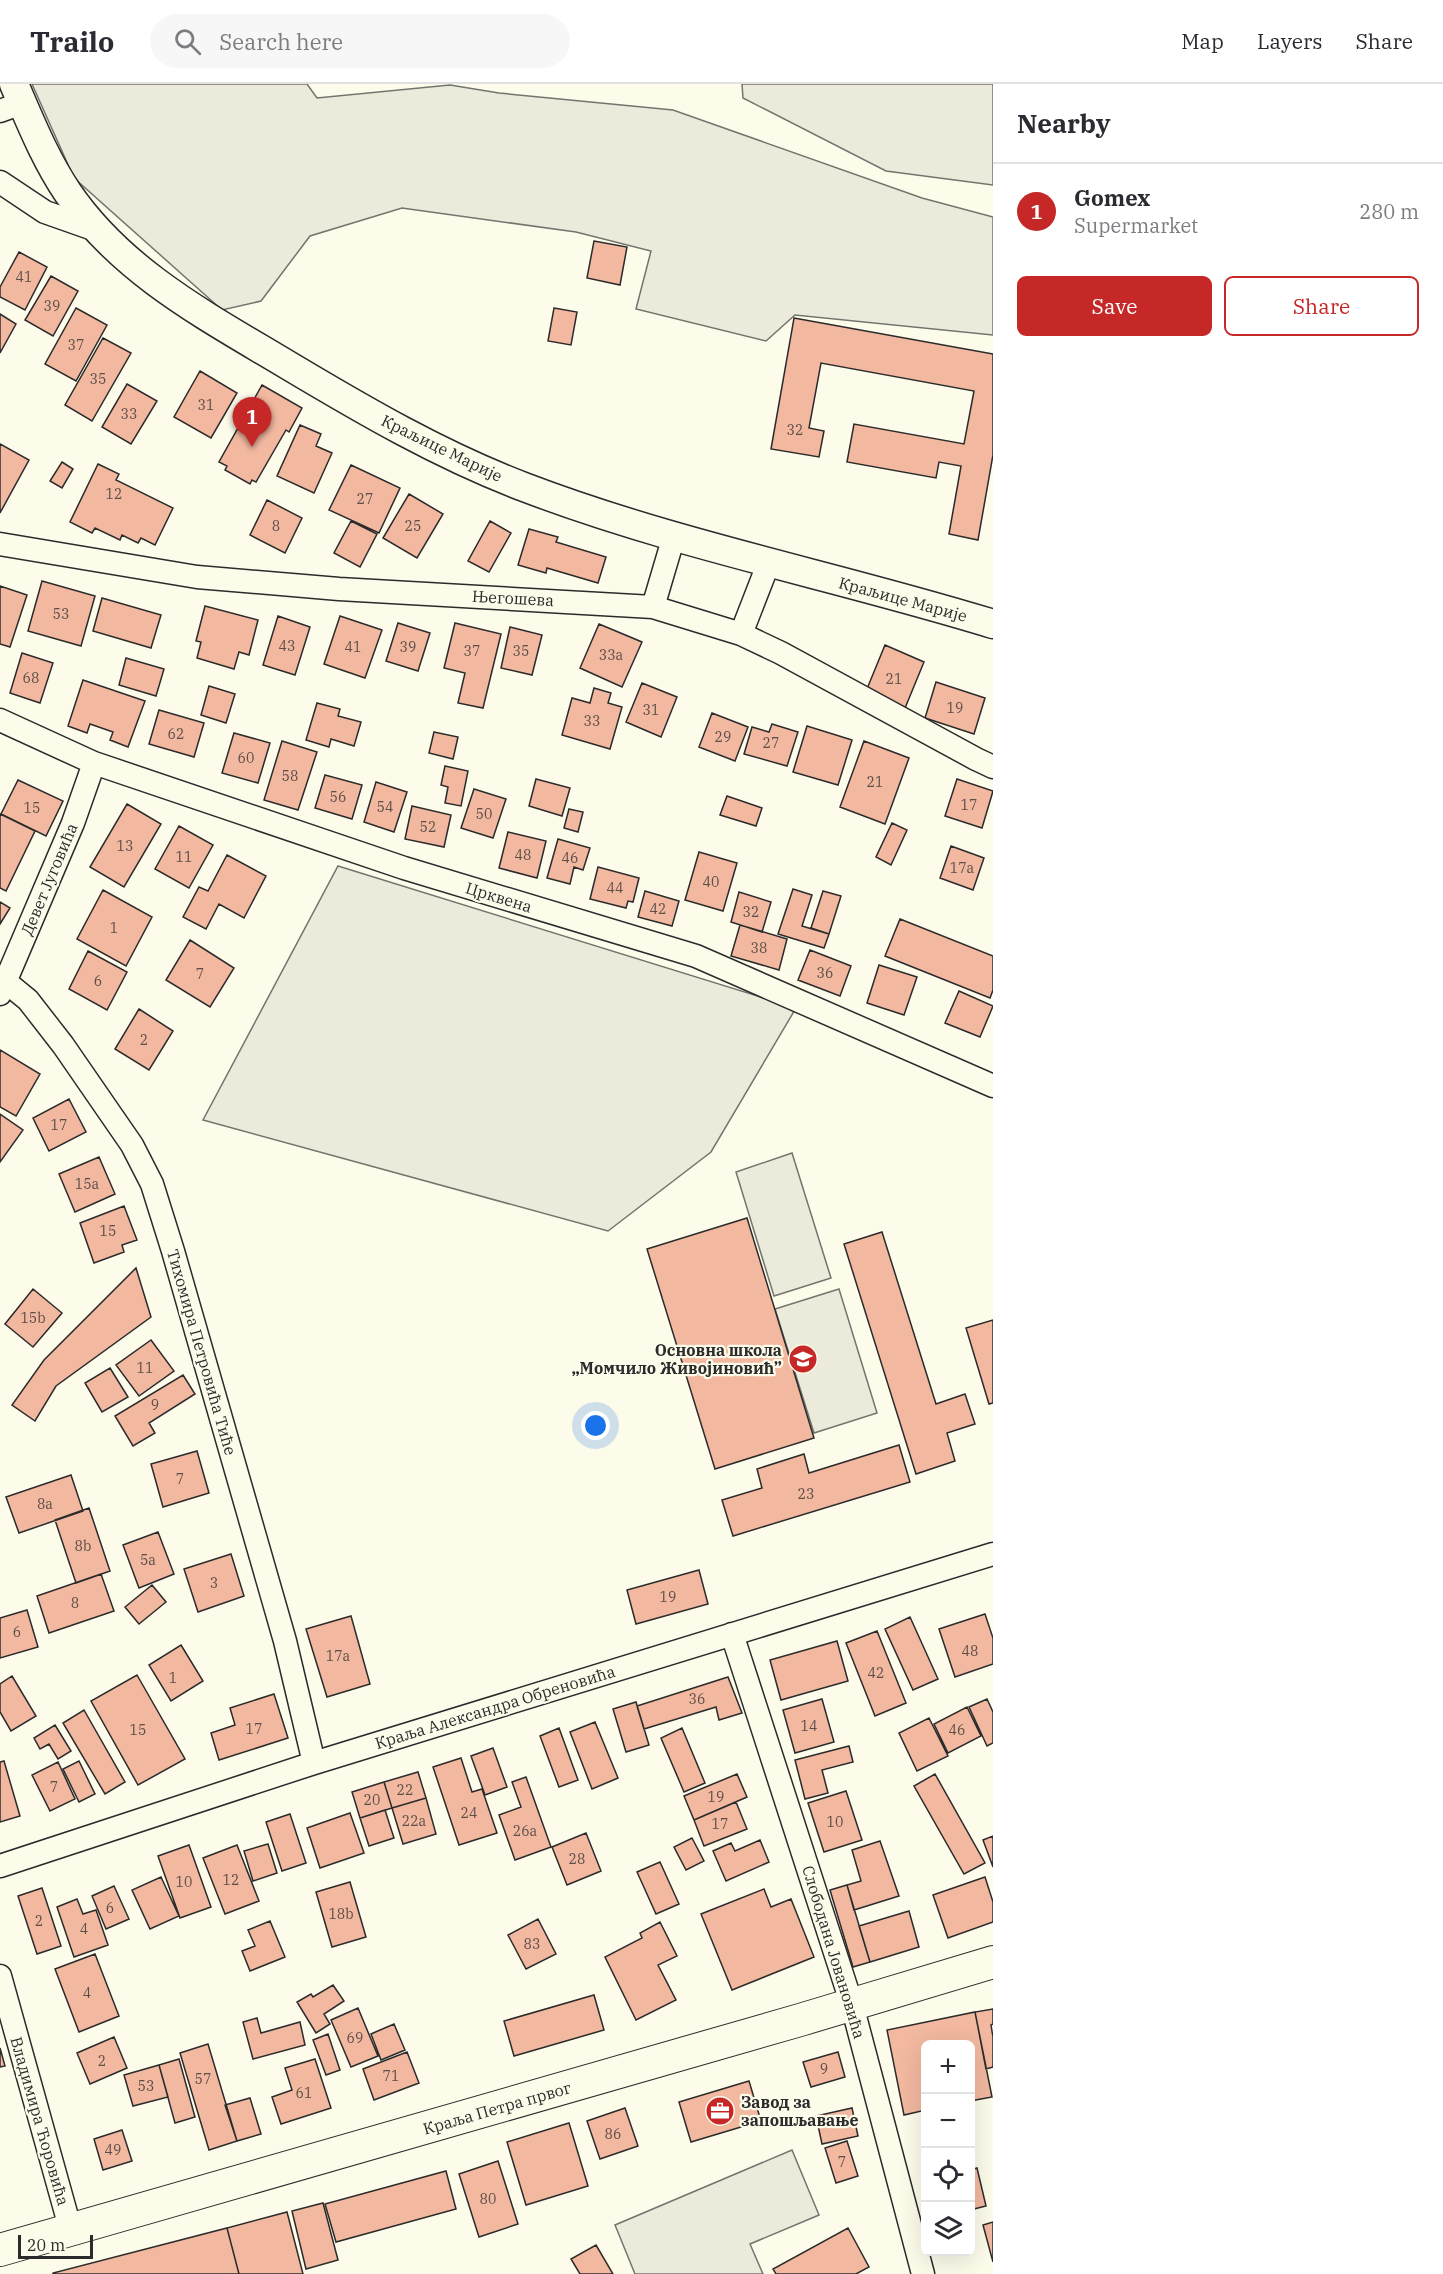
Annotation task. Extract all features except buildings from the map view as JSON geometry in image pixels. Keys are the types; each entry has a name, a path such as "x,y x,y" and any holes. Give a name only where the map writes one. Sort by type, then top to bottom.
{"main road":[{"name":"Краља Петра првог","path":"0,2250 852,2005 993,1962"}],"street":[{"name":"Краљице Марије","path":"12,99 37,137 68,192 99,231 129,262 186,304 430,446 531,489 674,536 993,624"},
{"path":"0,182 45,212 99,231"},
{"path":"653,607 674,536"},
{"name":"Његошева","path":"0,543 197,577 339,589 653,607 741,634 781,653 993,767"},
{"path":"741,634 769,562"},
{"name":"Црквена","path":"0,720 94,764 404,868 696,956 993,1086"},
{"name":"Девет Југовића","path":"3,988 73,823 94,764"},
{"name":"Тихомира Петровића Тиће","path":"3,988 28,1000 63,1045 132,1145 152,1184 285,1641 314,1762"},
{"name":"Краља Александра Обреновића","path":"0,1866 314,1762 993,1554"},
{"name":"Слободана Јовановића","path":"732,1634 852,2005 923,2274"},
{"name":"Владимира Ћоровића","path":"0,1976 71,2231"}],"shaded area":[{"path":"32,84 307,84 317,98 450,85 499,93 673,110 922,198 993,217 993,335 795,315 766,341 636,309 651,251 576,232 402,208 310,236 261,301 222,310 74,178"},
{"path":"742,84 993,84 993,185 886,171 743,98"},
{"path":"338,866 796,1008 711,1152 608,1231 203,1120"},
{"path":"792,1153 831,1278 774,1296 736,1172"},
{"path":"839,1289 877,1413 814,1433 775,1309"},
{"path":"792,2150 819,2215 750,2244 763,2274 635,2274 615,2225"}],"place":[{"name":"Gomex","path":"252,447"},
{"name":"Основна школа „Момчило Живојиновић”","path":"803,1359"},
{"name":"Завод за запошљавање","path":"720,2111"}]}
